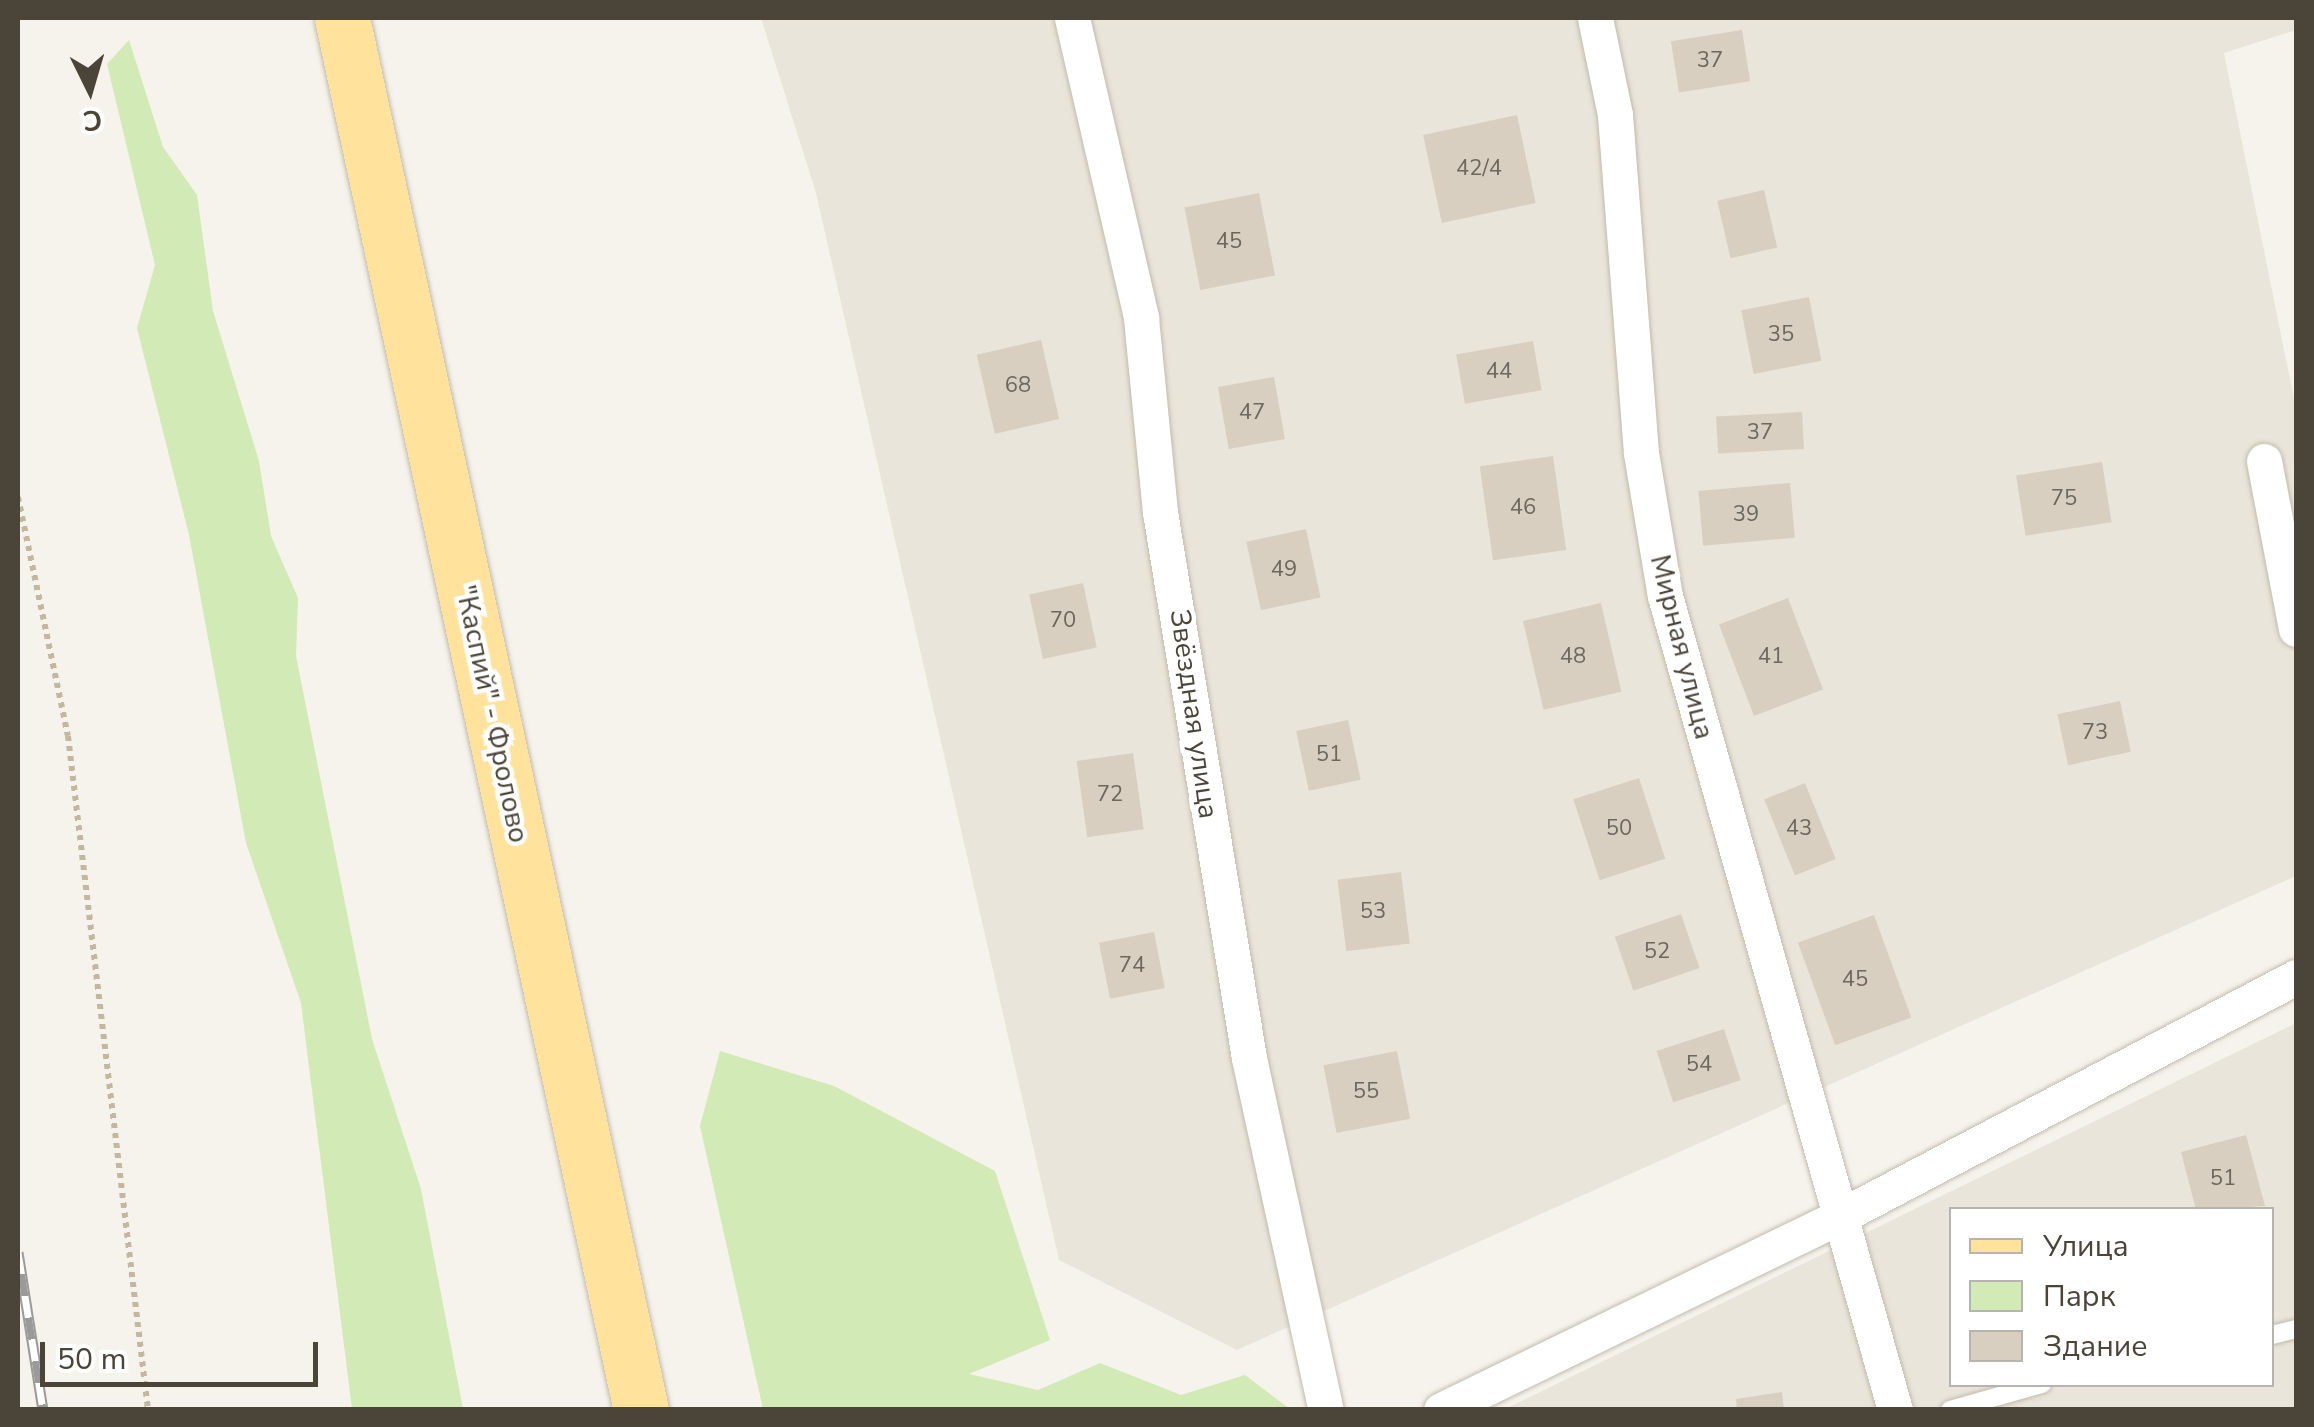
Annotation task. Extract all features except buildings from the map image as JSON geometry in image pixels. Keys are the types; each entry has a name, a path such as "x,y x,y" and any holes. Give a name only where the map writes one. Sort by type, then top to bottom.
{"main road":[{"name":"\"Каспий\" - Фролово","path":"342,18 641,1410"}],"street":[{"name":"Звёздная улица","path":"1072,18 1141,318 1160,512 1249,1058 1326,1410"},
{"name":"Мирная улица","path":"1597,18 1664,596 1895,1410"},
{"path":"2264,461 2296,629"},
{"path":"1441,1410 1838,1218 2296,976"}],"lane":[{"path":"1950,1410 2031,1387"}],"path":[{"path":"18,498 68,736 148,1410"}],"shaded area":[{"path":"761,18 2296,18 2296,30 2224,53 2296,409 2296,876 1237,1350 1059,1260 816,193"},
{"path":"2296,1023 2296,1409 1505,1409"}],"green space":[{"path":"129,40 163,147 197,195 213,311 259,461 271,536 298,598 296,656 372,1039 421,1189 463,1409 352,1409 301,1003 246,843 189,535 137,328 155,265 107,64"},
{"path":"720,1051 834,1086 995,1171 1050,1340 969,1374 1038,1390 1100,1363 1181,1395 1245,1375 1290,1409 763,1409 700,1126"}],"railway":[{"path":"18,1252 43,1410"}]}
